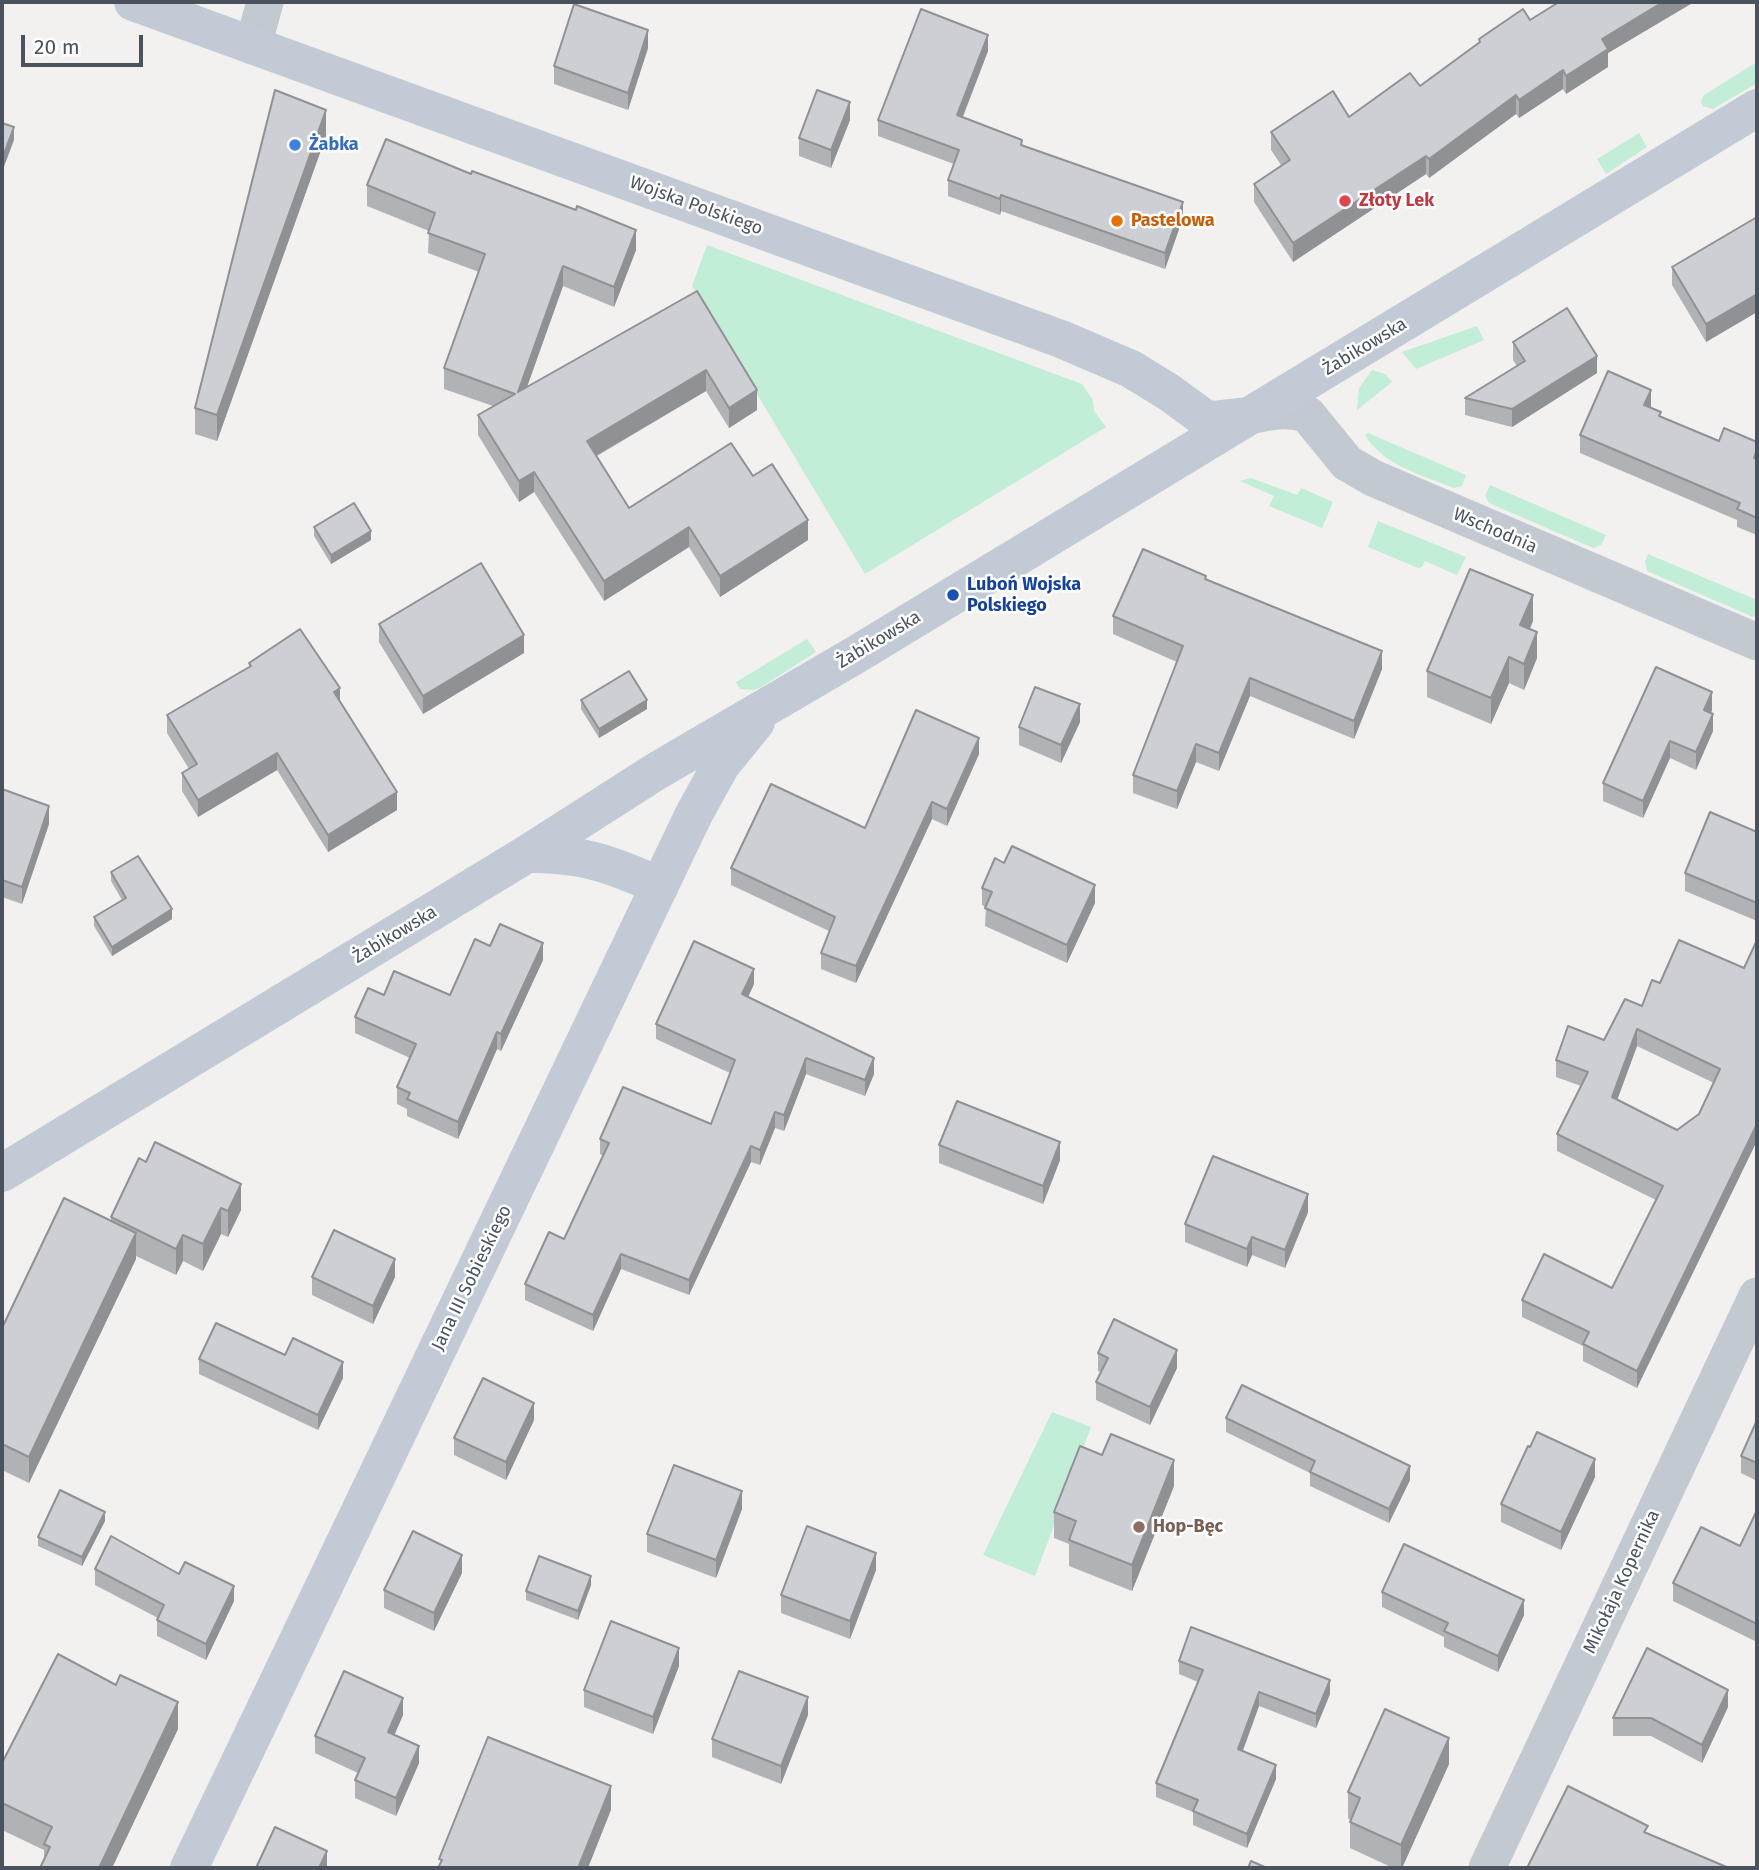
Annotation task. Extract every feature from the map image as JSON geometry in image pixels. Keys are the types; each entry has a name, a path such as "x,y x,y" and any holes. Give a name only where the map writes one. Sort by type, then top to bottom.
{"street":[{"name":"Wojska Polskiego","path":"133,2 1061,339 1131,369 1204,418 1214,420 1250,416"},
{"path":"253,47 265,2"},
{"name":"Żabikowska","path":"2,1173 527,854 655,772 778,702 1757,108"},
{"name":"Wschodnia","path":"1250,416 1289,410 1308,415 1347,463 1373,478 1757,642"},
{"name":"Jana III Sobieskiego","path":"189,1868 699,806 722,765 744,735 778,702"},
{"path":"527,854 574,855 596,860 660,886"},
{"name":"Mikołaja Kopernika","path":"1486,1868 1757,1296"}],"green space":[{"path":"1757,62 1757,83 1713,109 1703,106 1701,101 1704,95"},
{"path":"1639,133 1647,147 1606,174 1597,159"},
{"path":"707,245 1082,384 1093,400 1094,411 1106,427 865,574 692,286"},
{"path":"1477,326 1484,340 1416,369 1402,352"},
{"path":"1372,370 1385,374 1392,382 1357,410 1359,388"},
{"path":"1368,433 1466,475 1462,486 1454,488 1393,462 1373,446 1365,435"},
{"path":"1251,478 1297,495 1301,488 1333,502 1322,528 1269,506 1274,496 1240,481"},
{"path":"1490,485 1606,535 1601,545 1593,548 1489,503 1485,496"},
{"path":"1378,521 1466,557 1457,575 1425,561 1422,567 1418,568 1368,547"},
{"path":"1648,554 1757,600 1757,615 1753,617 1647,571 1645,561"},
{"path":"807,639 816,652 761,687 754,690 740,689 736,682"},
{"path":"1052,1412 1091,1427 1035,1576 983,1555"}],"building":[{"path":"1559,2 1663,2 1602,39 1608,49 1566,76 1563,70 1519,100 1516,95 1429,159 1426,156 1293,243 1254,184 1290,160 1271,132 1333,91 1349,117 1410,73 1420,86 1480,42 1479,39 1523,9 1530,20"},
{"path":"574,4 648,30 628,93 554,66"},
{"path":"921,9 988,35 957,115 1022,140 1021,145 1183,202 1165,253 1001,195 1000,199 948,180 959,150 878,120"},
{"path":"275,90 326,110 217,415 195,408"},
{"path":"817,90 850,102 831,150 799,138"},
{"path":"2,123 14,127 2,159"},
{"path":"386,139 471,174 472,171 576,210 577,206 636,230 614,287 563,266 518,392 697,291 757,390 729,408 706,370 587,441 629,508 731,443 753,476 772,464 808,520 720,576 689,527 604,581 534,472 519,481 478,415 515,394 444,368 485,254 428,233 435,213 367,185"},
{"path":"1757,217 1757,294 1706,324 1672,267"},
{"path":"1567,308 1597,356 1512,409 1465,398 1525,361 1513,342"},
{"path":"1608,371 1651,390 1644,405 1661,412 1659,416 1719,441 1724,428 1757,442 1754,458 1757,460 1757,518 1737,509 1740,503 1580,435"},
{"path":"354,503 371,531 331,555 314,527"},
{"path":"1143,549 1206,576 1205,579 1382,651 1354,721 1250,678 1219,753 1196,744 1177,791 1133,775 1183,646 1113,616"},
{"path":"481,563 524,635 423,696 379,624"},
{"path":"1470,569 1533,595 1520,625 1537,632 1524,664 1509,657 1491,698 1427,671"},
{"path":"300,629 340,688 334,692 397,792 328,835 277,753 198,800 182,773 197,764 167,715 251,666 249,663"},
{"path":"1656,667 1712,692 1704,710 1713,714 1696,752 1670,741 1643,801 1603,783"},
{"path":"629,671 647,700 599,729 581,700"},
{"path":"1035,687 1080,704 1061,745 1019,727"},
{"path":"916,710 979,738 947,809 932,802 856,966 821,953 835,917 731,868 771,784 865,828"},
{"path":"2,789 49,806 22,887 2,880"},
{"path":"1710,812 1757,832 1757,903 1685,873"},
{"path":"1012,846 1095,885 1067,945 985,908 992,892 982,888 995,858 1004,863"},
{"path":"138,856 172,909 112,947 94,917 126,898 111,872"},
{"path":"500,924 543,943 501,1034 497,1032 458,1122 407,1099 410,1093 397,1087 416,1044 355,1017 368,988 384,995 394,971 450,995 475,939 490,946"},
{"path":"1679,940 1744,968 1757,940 1757,1124 1637,1371 1583,1344 1589,1332 1522,1300 1544,1254 1612,1288 1663,1186 1557,1134 1588,1072 1556,1060 1568,1026 1604,1040 1625,999 1642,1006 1652,980 1660,983","holes":["1637,1029 1720,1069 1699,1114 1677,1130 1612,1097"]},
{"path":"694,941 754,969 742,994 874,1058 865,1080 806,1058 784,1115 775,1112 760,1150 751,1146 689,1280 621,1254 593,1315 525,1284 549,1232 564,1239 609,1143 600,1139 623,1087 711,1124 735,1060 656,1024"},
{"path":"957,1101 1060,1142 1043,1186 939,1145"},
{"path":"155,1142 241,1184 228,1211 221,1208 203,1244 183,1235 176,1249 111,1217 139,1158 146,1162"},
{"path":"1213,1156 1308,1194 1285,1250 1252,1237 1247,1249 1185,1224"},
{"path":"64,1198 136,1233 29,1457 2,1444 2,1328"},
{"path":"334,1230 395,1259 373,1306 312,1277"},
{"path":"1114,1319 1177,1350 1150,1407 1096,1382 1108,1358 1098,1353"},
{"path":"216,1323 285,1355 293,1338 343,1362 318,1415 199,1359"},
{"path":"483,1378 534,1403 506,1462 454,1438"},
{"path":"1242,1385 1410,1466 1389,1509 1310,1472 1315,1461 1226,1418"},
{"path":"1757,1420 1757,1463 1741,1456"},
{"path":"1537,1432 1595,1459 1561,1532 1501,1504"},
{"path":"1111,1434 1174,1460 1132,1565 1069,1540 1076,1521 1054,1512 1080,1446 1102,1455"},
{"path":"674,1465 742,1491 716,1560 647,1534"},
{"path":"60,1490 105,1512 82,1557 38,1537"},
{"path":"1757,1510 1757,1624 1673,1583 1701,1527 1740,1546"},
{"path":"807,1526 876,1553 850,1621 781,1595"},
{"path":"413,1531 462,1555 434,1613 384,1590"},
{"path":"111,1536 179,1574 185,1562 234,1586 206,1644 157,1620 164,1605 95,1569"},
{"path":"1404,1544 1524,1600 1498,1656 1444,1631 1448,1623 1382,1592"},
{"path":"539,1556 591,1576 578,1611 526,1591"},
{"path":"611,1621 679,1648 653,1717 584,1690"},
{"path":"1191,1627 1330,1680 1316,1714 1259,1692 1238,1749 1276,1765 1247,1834 1193,1811 1198,1800 1156,1783 1203,1670 1179,1661"},
{"path":"1647,1648 1728,1690 1702,1745 1651,1718 1613,1718"},
{"path":"58,1654 116,1685 120,1675 178,1702 99,1868 40,1868 50,1847 44,1844 52,1827 2,1803 2,1763"},
{"path":"344,1671 403,1698 388,1732 419,1746 396,1798 355,1780 365,1758 315,1736"},
{"path":"739,1671 808,1697 781,1766 712,1739"},
{"path":"1385,1709 1449,1738 1401,1845 1350,1822 1360,1798 1348,1792"},
{"path":"488,1737 611,1786 578,1868 438,1868 442,1860 439,1859"},
{"path":"1568,1786 1648,1826 1644,1832 1729,1868 1527,1868"},
{"path":"275,1827 327,1851 319,1868 256,1868"},
{"path":"1251,1861 1267,1868 1248,1868"}],"place":[{"name":"Żabka","path":"295,145"},
{"name":"Złoty Lek","path":"1345,201"},
{"name":"Pastelowa","path":"1117,221"},
{"name":"Luboń Wojska Polskiego","path":"953,595"},
{"name":"Hop-Bęc","path":"1139,1527"}]}
